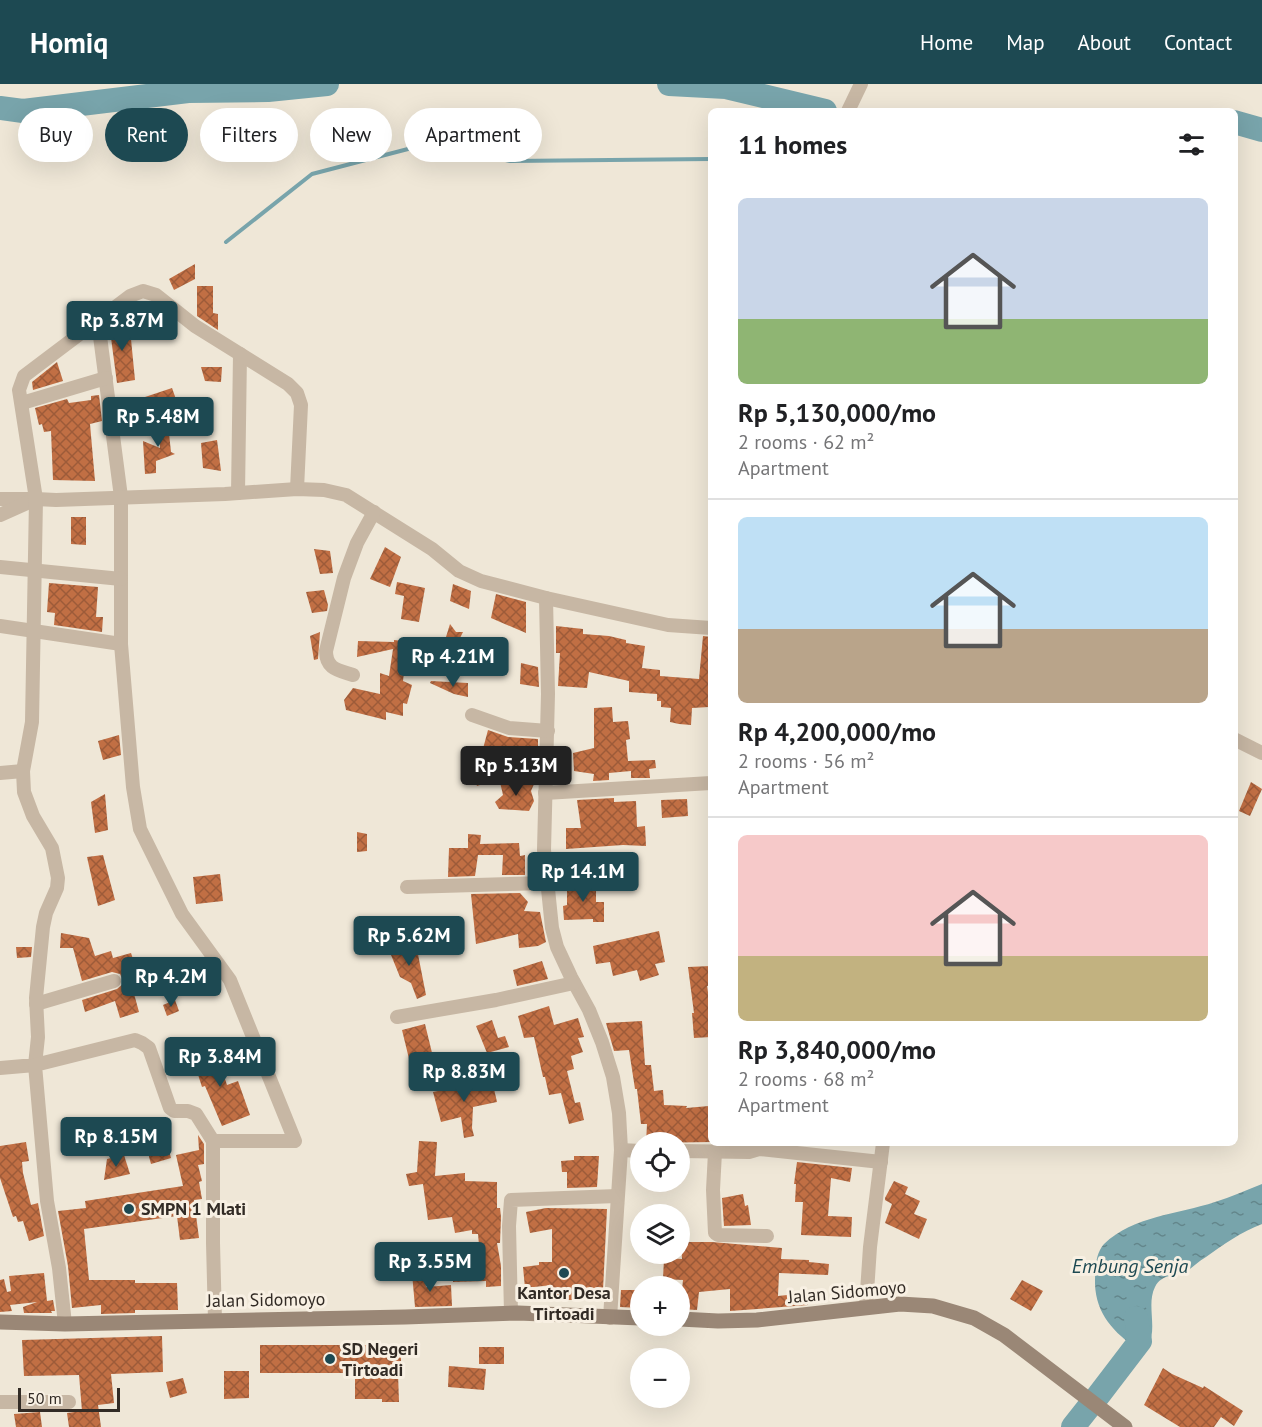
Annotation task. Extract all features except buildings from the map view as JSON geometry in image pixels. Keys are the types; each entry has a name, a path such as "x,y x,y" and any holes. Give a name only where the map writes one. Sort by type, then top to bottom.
{"main road":[{"name":"Jalan Sidomoyo","path":"690,1319 757,1320 900,1304 933,1306 974,1318 1004,1335 1125,1427"},
{"name":"Jalan Sidomoyo","path":"0,1322 65,1324 511,1313 630,1318"}],"street":[{"path":"851,106 861,84"},
{"path":"65,1324 59,1268 46,1201 35,1065 38,1037 36,1004 43,927 46,913 57,888 58,878 52,848 24,792 23,771 32,723 36,499 19,390 24,376 130,296 143,291 156,295 195,326 288,384 297,393 301,405 297,489"},
{"path":"98,321 121,497 121,644 133,787 140,829 182,914 230,980 295,1142 213,1141"},
{"path":"238,493 240,354"},
{"path":"22,403 106,378"},
{"path":"0,500 56,500 297,489 324,490 346,495 432,549 459,571 481,581 668,625 708,628"},
{"path":"0,515 36,499"},
{"path":"353,675 332,668 327,662 326,651 344,578 357,543 374,512"},
{"path":"0,567 121,579"},
{"path":"546,598 548,731 545,866 552,928 557,947 589,1010 613,1077 619,1113 621,1150 610,1318"},
{"path":"0,626 121,644"},
{"path":"472,715 509,728 548,731"},
{"path":"1238,741 1262,753"},
{"path":"0,773 23,771"},
{"path":"545,793 708,783"},
{"path":"545,866 619,859"},
{"path":"407,887 546,883"},
{"path":"36,1004 114,981"},
{"path":"397,1017 496,1000 574,983"},
{"path":"0,1068 35,1065 135,1040 149,1048 170,1108 174,1111 196,1113 213,1141 215,1320"},
{"path":"690,1151 749,1152 760,1146 881,1162"},
{"path":"866,1307 870,1247 883,1146"},
{"path":"621,1150 630,1150"},
{"path":"715,1152 713,1190 715,1233 718,1235 767,1236"},
{"path":"511,1313 509,1226 511,1200 617,1196"},
{"path":"0,1402 69,1402"}],"water":[{"name":"Embung Senja","path":"1262,1184 1262,1224 1233,1239 1187,1271 1161,1279 1153,1294 1152,1332 1148,1346 1138,1349 1121,1336 1103,1314 1096,1295 1096,1263 1104,1244 1129,1227 1142,1222 1215,1202"}],"waterway":[{"path":"0,108 23,111 188,91 268,90 327,84"},
{"path":"669,84 726,87 813,108"},
{"path":"1238,123 1262,130"},
{"path":"226,242 312,174 431,143 510,161 708,159"},
{"path":"1098,1396 1140,1341 1136,1318"},
{"path":"1073,1427 1088,1408"}],"place":[{"name":"SMPN 1 Mlati","path":"129,1209"},
{"name":"Kantor Desa Tirtoadi","path":"564,1273"},
{"name":"SD Negeri Tirtoadi","path":"330,1359"}]}
